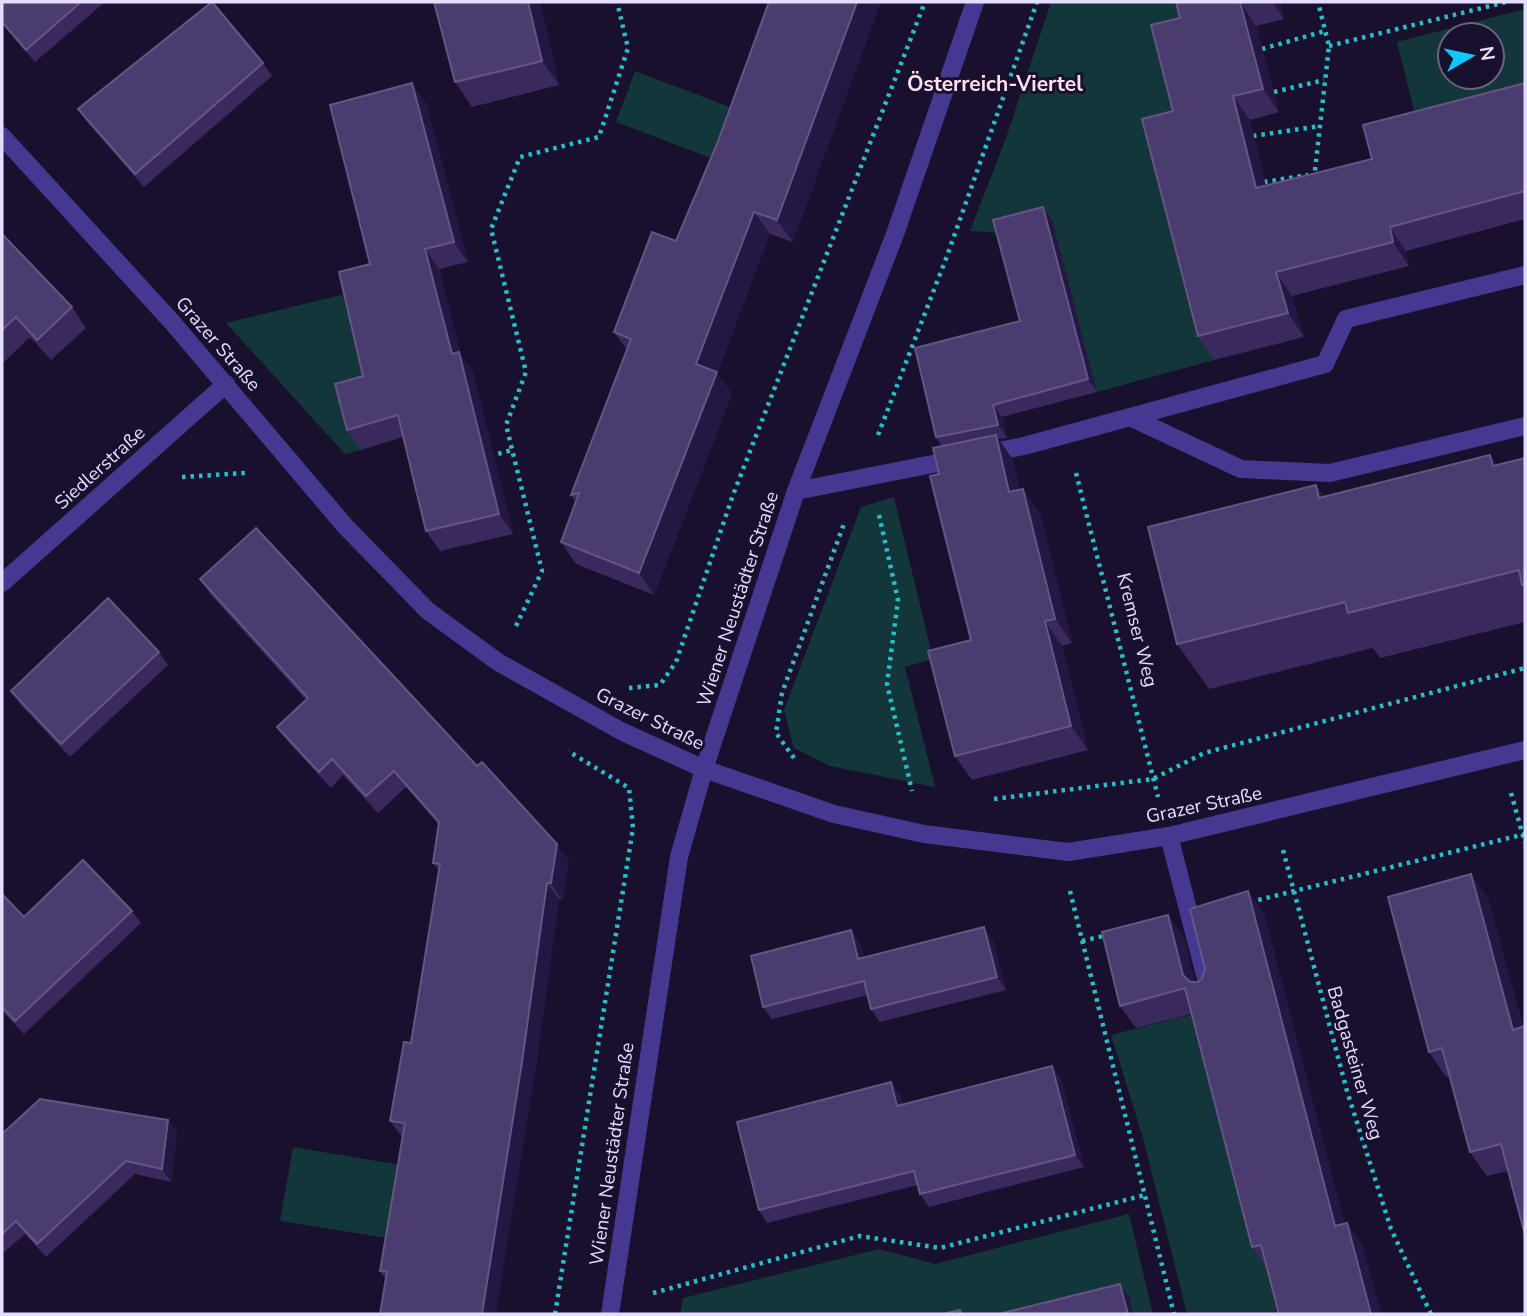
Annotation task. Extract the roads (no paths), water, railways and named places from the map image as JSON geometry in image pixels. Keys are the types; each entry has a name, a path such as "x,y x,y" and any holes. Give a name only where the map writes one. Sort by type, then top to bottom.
{"street":[{"name":"Wiener Neustädter Straße","path":"611,1309 679,857 704,769 796,491 895,234 975,2"},
{"name":"Grazer Straße","path":"2,136 226,384 345,526 428,611 498,662 621,731 704,769 834,814 923,834 1068,852 1169,836 1525,750"},
{"path":"796,491 1066,435 1325,364 1346,319 1525,275"},
{"name":"Siedlerstraße","path":"2,583 226,384"},
{"path":"1130,417 1241,469 1330,474 1525,426"},
{"path":"1169,836 1210,994"}],"district":[{"name":"Österreich-Viertel","path":"995,84"}]}
